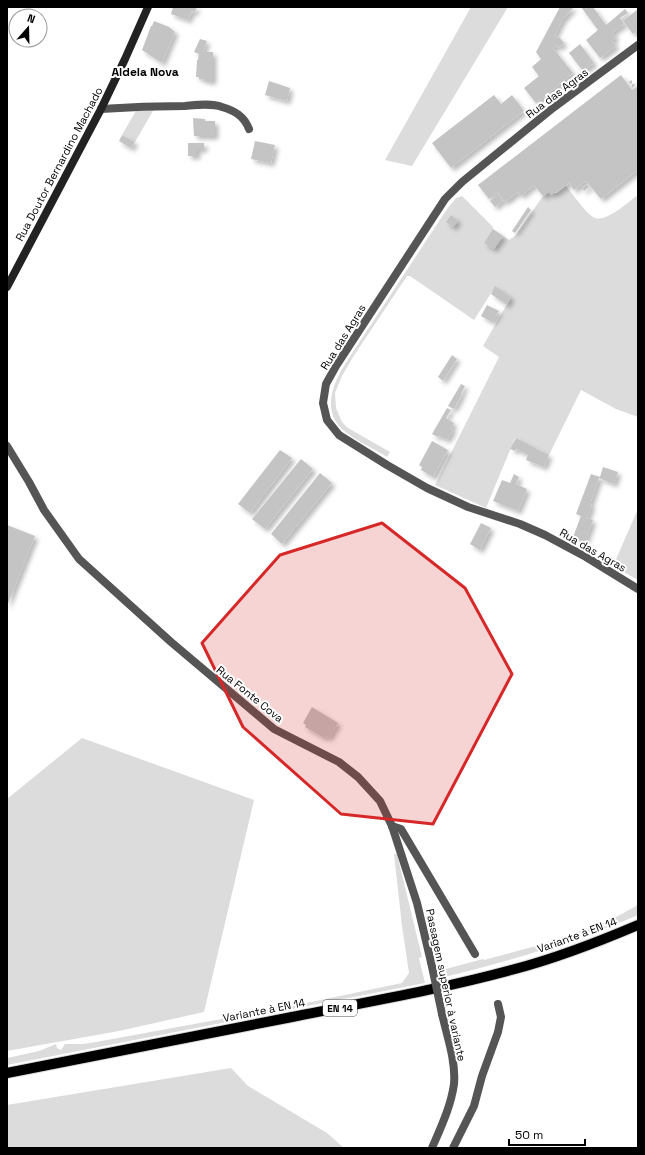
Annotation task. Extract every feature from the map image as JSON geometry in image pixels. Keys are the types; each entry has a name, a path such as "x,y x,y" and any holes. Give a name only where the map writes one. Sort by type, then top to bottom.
{"main road":[{"name":"Rua Doutor Bernardino Machado","path":"7,287 101,109 126,59 148,7"},
{"name":"Variante à EN 14","path":"7,1073 401,996 516,969 582,948 638,925"}],"street":[{"name":"Rua das Agras","path":"638,45 553,108 462,182 445,199 336,366 326,384 323,403 327,420 339,435 387,466 427,488 468,507 520,524 545,535 586,557 638,589"},
{"path":"101,109 212,105 239,114 246,121 249,129"},
{"name":"Rua Fonte Cova","path":"7,446 44,510 79,559 171,642 274,729 339,762 354,773 380,800 392,826 401,829 475,954"},
{"name":"Passagem superior à variante","path":"392,826 417,903 452,1063 454,1083 448,1110 432,1148"},
{"path":"453,1148 474,1106 482,1076 498,1032 501,1017 498,1004"}],"highlighted area":[{"path":"382,523 465,588 512,674 433,824 341,814 243,727 202,643 280,555"}],"shaded area":[{"path":"471,7 508,7 412,166 385,160"},
{"path":"137,109 154,109 135,142 122,135"},
{"path":"566,186 584,208 595,218 605,217 611,214 638,195 638,417 616,409 581,390 549,455 515,438 486,508 435,485 499,357 483,346 511,297 495,287 474,320 410,276 407,276 353,357 342,376 335,393 336,408 342,422 348,428 390,452 387,457 342,429 332,414 332,396 337,380 345,364 447,209 456,198 462,196 493,227 493,229 509,240 515,236 543,196 549,192 556,193"},
{"path":"638,509 638,580 613,566"},
{"path":"82,738 254,800 204,1012 119,1031 7,1051 7,799"},
{"path":"394,854 397,854 422,957 419,958 425,983 7,1065 7,1058 39,1051 56,1044 57,1048 61,1050 65,1044 96,1042 287,1007 402,983 409,973"},
{"path":"638,905 638,915 590,934 518,957 444,977 442,970 536,946 607,922"},
{"path":"231,1068 248,1086 327,1133 344,1148 7,1148 7,1105"}],"building":[{"path":"173,7 197,7 195,12 192,11 188,20 171,14"},
{"path":"560,7 574,7 563,19 555,35 564,43 558,48 557,45 553,48 573,73 536,103 524,88 539,76 532,67 541,59 536,52"},
{"path":"581,7 593,7 606,25 625,9 628,13 620,18 624,24 612,33 616,37 612,41 616,46 600,58 586,40 598,30"},
{"path":"638,9 638,30 633,34 623,21"},
{"path":"154,21 169,27 175,32 162,63 142,50"},
{"path":"200,39 207,41 203,52 213,52 213,81 204,81 205,79 199,79 199,77 196,77 197,60 199,54 194,52"},
{"path":"580,44 594,63 583,71 569,53"},
{"path":"621,75 632,90 638,86 638,170 601,199 586,181 574,190 569,183 551,195 549,192 543,196 534,185 521,196 518,192 505,202 497,192 489,199 478,185"},
{"path":"269,81 290,88 287,101 265,95"},
{"path":"494,95 501,104 512,95 524,111 451,168 432,143"},
{"path":"193,118 205,119 205,121 215,121 215,136 194,136"},
{"path":"122,135 135,142 131,148 119,141"},
{"path":"255,141 275,145 271,163 251,159"},
{"path":"188,143 204,143 204,149 197,149 197,156 188,156"},
{"path":"587,184 589,187 584,191 582,188"},
{"path":"498,194 503,200 495,207 490,201"},
{"path":"528,207 531,210 515,233 512,231"},
{"path":"451,215 458,221 453,227 446,222"},
{"path":"493,229 503,236 494,249 484,243"},
{"path":"495,286 511,297 507,305 491,294"},
{"path":"487,305 499,311 492,322 481,316"},
{"path":"452,355 457,359 443,381 438,377"},
{"path":"461,384 465,386 454,409 448,406"},
{"path":"447,408 451,410 446,418 454,423 451,429 453,430 447,440 432,434"},
{"path":"516,438 549,455 544,467 526,460 528,455 516,449 515,451 510,449"},
{"path":"432,441 448,450 433,477 421,470 422,467 419,465"},
{"path":"280,450 292,458 250,513 238,504"},
{"path":"301,459 313,469 265,529 252,519"},
{"path":"603,467 618,472 614,484 599,478 590,504 592,505 587,518 593,520 585,542 573,537 581,516 576,514 591,474 600,477"},
{"path":"320,473 332,483 282,544 271,534"},
{"path":"514,474 519,477 516,484 527,489 518,511 493,501 502,480 510,483"},
{"path":"481,523 491,528 480,550 470,544"},
{"path":"7,525 35,536 7,606"},
{"path":"312,707 338,723 329,738 326,736 324,738 305,727 306,725 303,723"}],"district":[{"name":"Aldeia Nova","path":"145,72"}]}
